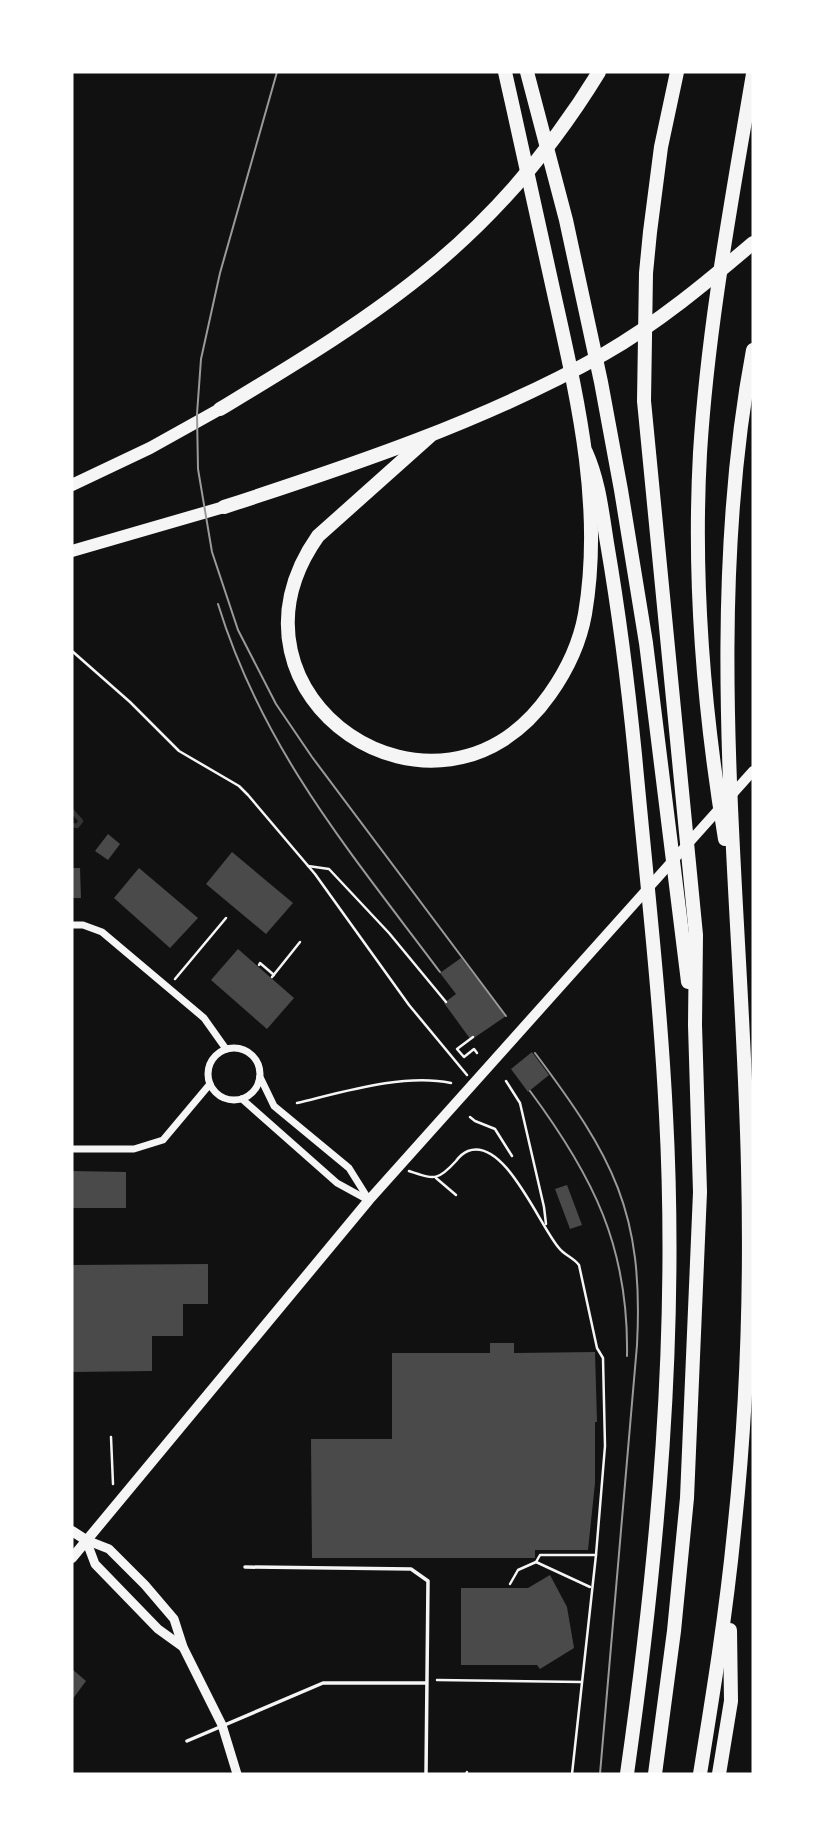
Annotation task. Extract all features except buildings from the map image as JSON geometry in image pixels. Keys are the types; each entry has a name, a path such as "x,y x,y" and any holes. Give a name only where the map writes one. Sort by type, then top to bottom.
{"highway":[{"path":"430,436 318,536 296,574 287,614 290,652 309,692 327,718 339,729 367,746 396,757 445,761 490,747 532,716 564,671 580,636 588,598 591,539 586,452 566,347 505,72"},
{"path":"527,72 566,220 601,382 623,504 646,642 671,825 681,935 695,1025"},
{"path":"655,1774 674,1632 689,1459 700,1192 695,1025 696,934 644,401 646,272 650,232 661,146 677,72"},
{"path":"220,409 367,316 432,267 480,223 554,138 598,74"},
{"path":"736,910 712,755 699,580 699,486 713,326 753,74"},
{"path":"224,507 430,436 503,404 604,354 660,318 753,243"},
{"path":"700,1774 730,1573 749,1316 745,1058 736,910 727,668 728,578 736,462 753,350"},
{"path":"586,452 595,471 630,704 667,1115 667,1365 661,1490 646,1643 627,1774"},
{"path":"719,1774 731,1701 730,1573"}],"main road":[{"path":"72,485 167,439 220,409"},
{"path":"72,551 224,507"},
{"path":"72,1558 369,1200 753,771"},
{"path":"72,1531 86,1540"}],"street":[{"path":"72,925 83,925 102,932 204,1018 226,1049"},
{"path":"260,1077 251,1094 232,1100 222,1097 210,1084 208,1072 211,1062 226,1049 246,1051 259,1066 260,1077 274,1106 349,1168 369,1200"},
{"path":"72,1149 134,1149 163,1140 210,1084"},
{"path":"242,1099 337,1183 369,1200"},
{"path":"86,1540 94,1564 158,1629 183,1647"},
{"path":"86,1540 108,1549 145,1585 173,1619 183,1647 222,1726 237,1774"}],"lane":[{"path":"245,1567 411,1569 428,1581 426,1774"},
{"path":"187,1741 323,1684 426,1683"}],"path":[{"path":"72,651 130,702 179,751 239,786 308,866 409,1005 474,1083"},
{"path":"308,866 329,869 389,933 446,1002"},
{"path":"168,987 226,918"},
{"path":"258,965 273,976 300,942"},
{"path":"473,1037 457,1049 464,1057 474,1049 477,1053"},
{"path":"297,1103 349,1090 417,1080 451,1083"},
{"path":"506,1081 520,1103 544,1207 546,1227"},
{"path":"470,1117 495,1129 512,1156"},
{"path":"436,1178 444,1174 465,1152 486,1150 509,1170 560,1250 575,1259 579,1265 597,1349 603,1358 605,1446 572,1774"},
{"path":"399,1168 436,1178 456,1195"},
{"path":"111,1437 113,1484"},
{"path":"510,1584 518,1570 536,1562 540,1555 596,1555"},
{"path":"536,1562 591,1587"},
{"path":"437,1680 582,1682"}],"waterway":[{"path":"72,811 81,821 77,826 72,825"}],"tram line":[{"path":"277,72 220,273 201,359 197,414 198,469 212,552 238,630 276,704 312,757 506,1016"},
{"path":"218,604 237,657 259,706 312,798 440,972"},
{"path":"535,1053 585,1124 603,1156 618,1188 635,1258 637,1345 600,1774"},
{"path":"530,1091 572,1153 603,1214 622,1281 627,1356"}]}
